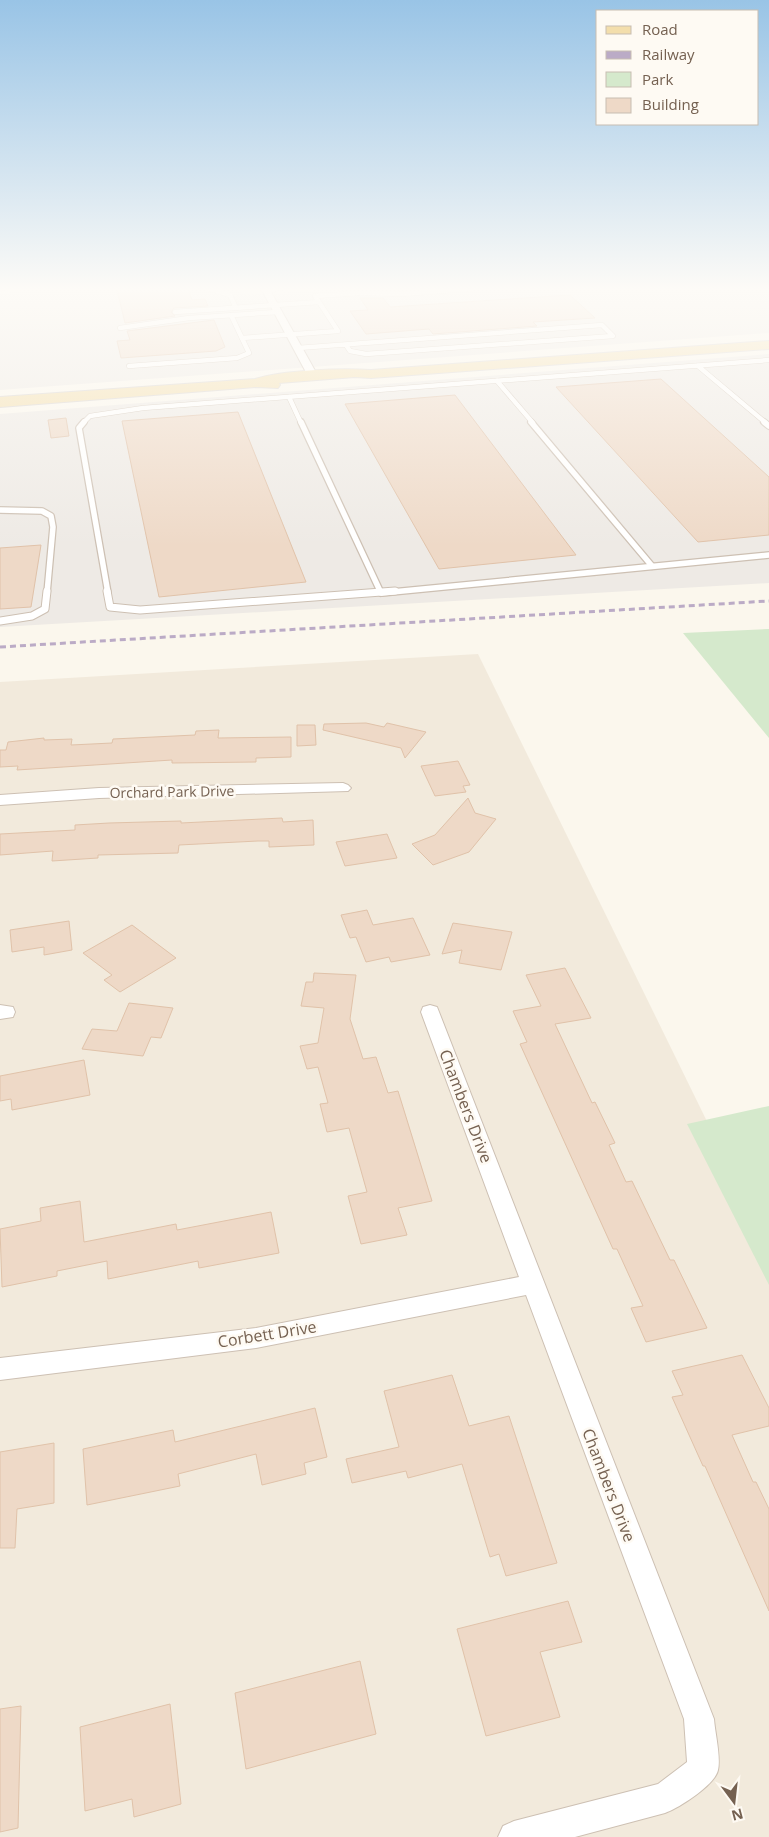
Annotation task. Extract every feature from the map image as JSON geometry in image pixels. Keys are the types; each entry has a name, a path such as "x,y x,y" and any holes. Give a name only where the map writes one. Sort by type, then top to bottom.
{"main road":[{"path":"0,402 256,383 269,379 345,374"},
{"path":"367,374 375,374"},
{"path":"256,383 272,386 349,380 371,374"}],"street":[{"name":"Orchard Park Drive","path":"0,800 99,793 343,788"},
{"name":"Chambers Drive","path":"430,1012 532,1284 700,1719 703,1769 665,1798 514,1837"},
{"name":"Corbett Drive","path":"0,1369 256,1338 532,1284"}],"lane":[{"path":"594,374 143,408 90,416 79,428 110,607 140,610 381,593 769,555"},
{"path":"707,374 769,426"},
{"path":"497,381 652,566"},
{"path":"289,397 381,593"},
{"path":"0,510 42,511 51,516 53,527 45,609 32,616 0,621"}],"shaded area":[{"path":"0,374 220,374 0,390"},
{"path":"516,374 769,374 769,583 0,627 0,414"},
{"path":"478,654 769,1248 769,1837 0,1837 0,682"}],"green space":[{"path":"769,629 769,738 683,633"},
{"path":"769,1106 769,1285 687,1124"}],"building":[{"path":"661,379 769,477 769,535 698,542 556,387"},
{"path":"455,395 576,555 439,569 345,404"},
{"path":"238,412 306,582 159,597 122,421"},
{"path":"66,418 69,436 51,438 48,420"},
{"path":"41,545 31,607 0,609 0,548"},
{"path":"366,723 384,727 387,723 426,732 405,758 401,748 323,730 324,724"},
{"path":"297,725 315,725 316,745 297,746"},
{"path":"219,730 218,738 291,737 291,757 256,758 256,762 172,763 172,760 17,770 18,766 0,767 0,750 6,750 8,742 44,738 44,740 72,739 71,745 112,743 113,739 195,735 196,731"},
{"path":"458,761 470,785 463,786 466,792 435,796 421,766"},
{"path":"468,798 475,813 496,819 469,852 433,865 412,844 435,835"},
{"path":"282,818 283,822 313,820 314,845 269,847 269,841 258,841 179,845 178,853 98,855 98,858 52,861 53,851 0,855 0,834 75,830 75,825 109,823 181,821 181,823"},
{"path":"387,834 397,858 345,866 336,842"},
{"path":"367,910 373,925 413,918 430,955 391,962 389,957 366,962 356,937 350,938 341,915"},
{"path":"69,921 72,950 44,955 44,947 12,952 10,930"},
{"path":"453,923 512,932 501,970 459,963 462,950 442,954"},
{"path":"132,925 176,958 120,992 104,980 112,975 83,953"},
{"path":"565,968 591,1018 555,1024 592,1103 595,1102 615,1143 609,1145 626,1182 632,1181 670,1260 674,1260 707,1328 646,1342 631,1308 643,1306 617,1249 613,1249 520,1044 527,1042 513,1011 541,1006 526,975"},
{"path":"314,973 356,975 350,1019 363,1059 376,1057 388,1093 398,1091 432,1201 398,1208 407,1235 361,1244 348,1196 367,1192 349,1128 327,1132 320,1104 328,1103 318,1067 307,1069 300,1046 318,1043 324,1008 301,1006 306,982 313,982"},
{"path":"129,1003 173,1008 161,1038 151,1037 143,1056 82,1049 92,1029 117,1031"},
{"path":"84,1060 90,1095 12,1110 11,1099 0,1101 0,1076"},
{"path":"80,1201 84,1242 176,1224 177,1230 271,1212 279,1253 199,1268 198,1261 108,1279 107,1261 57,1271 57,1276 2,1287 0,1229 41,1221 40,1208"},
{"path":"742,1355 769,1408 769,1426 732,1435 753,1482 756,1482 769,1509 769,1611 705,1466 703,1466 672,1397 683,1395 672,1371"},
{"path":"452,1375 469,1426 509,1416 557,1563 506,1576 499,1554 490,1557 462,1464 408,1478 406,1471 352,1483 346,1459 399,1447 384,1391"},
{"path":"315,1408 327,1457 304,1463 306,1474 262,1485 256,1454 178,1474 180,1486 87,1505 83,1449 173,1430 175,1442"},
{"path":"54,1443 54,1503 17,1509 15,1548 0,1548 0,1452"},
{"path":"568,1601 582,1642 540,1652 560,1717 486,1736 457,1629"},
{"path":"360,1661 376,1734 246,1769 235,1693"},
{"path":"170,1704 181,1804 134,1817 132,1799 85,1811 80,1727"},
{"path":"21,1706 18,1828 0,1832 0,1709"}],"railway":[{"path":"0,647 769,601"}]}
